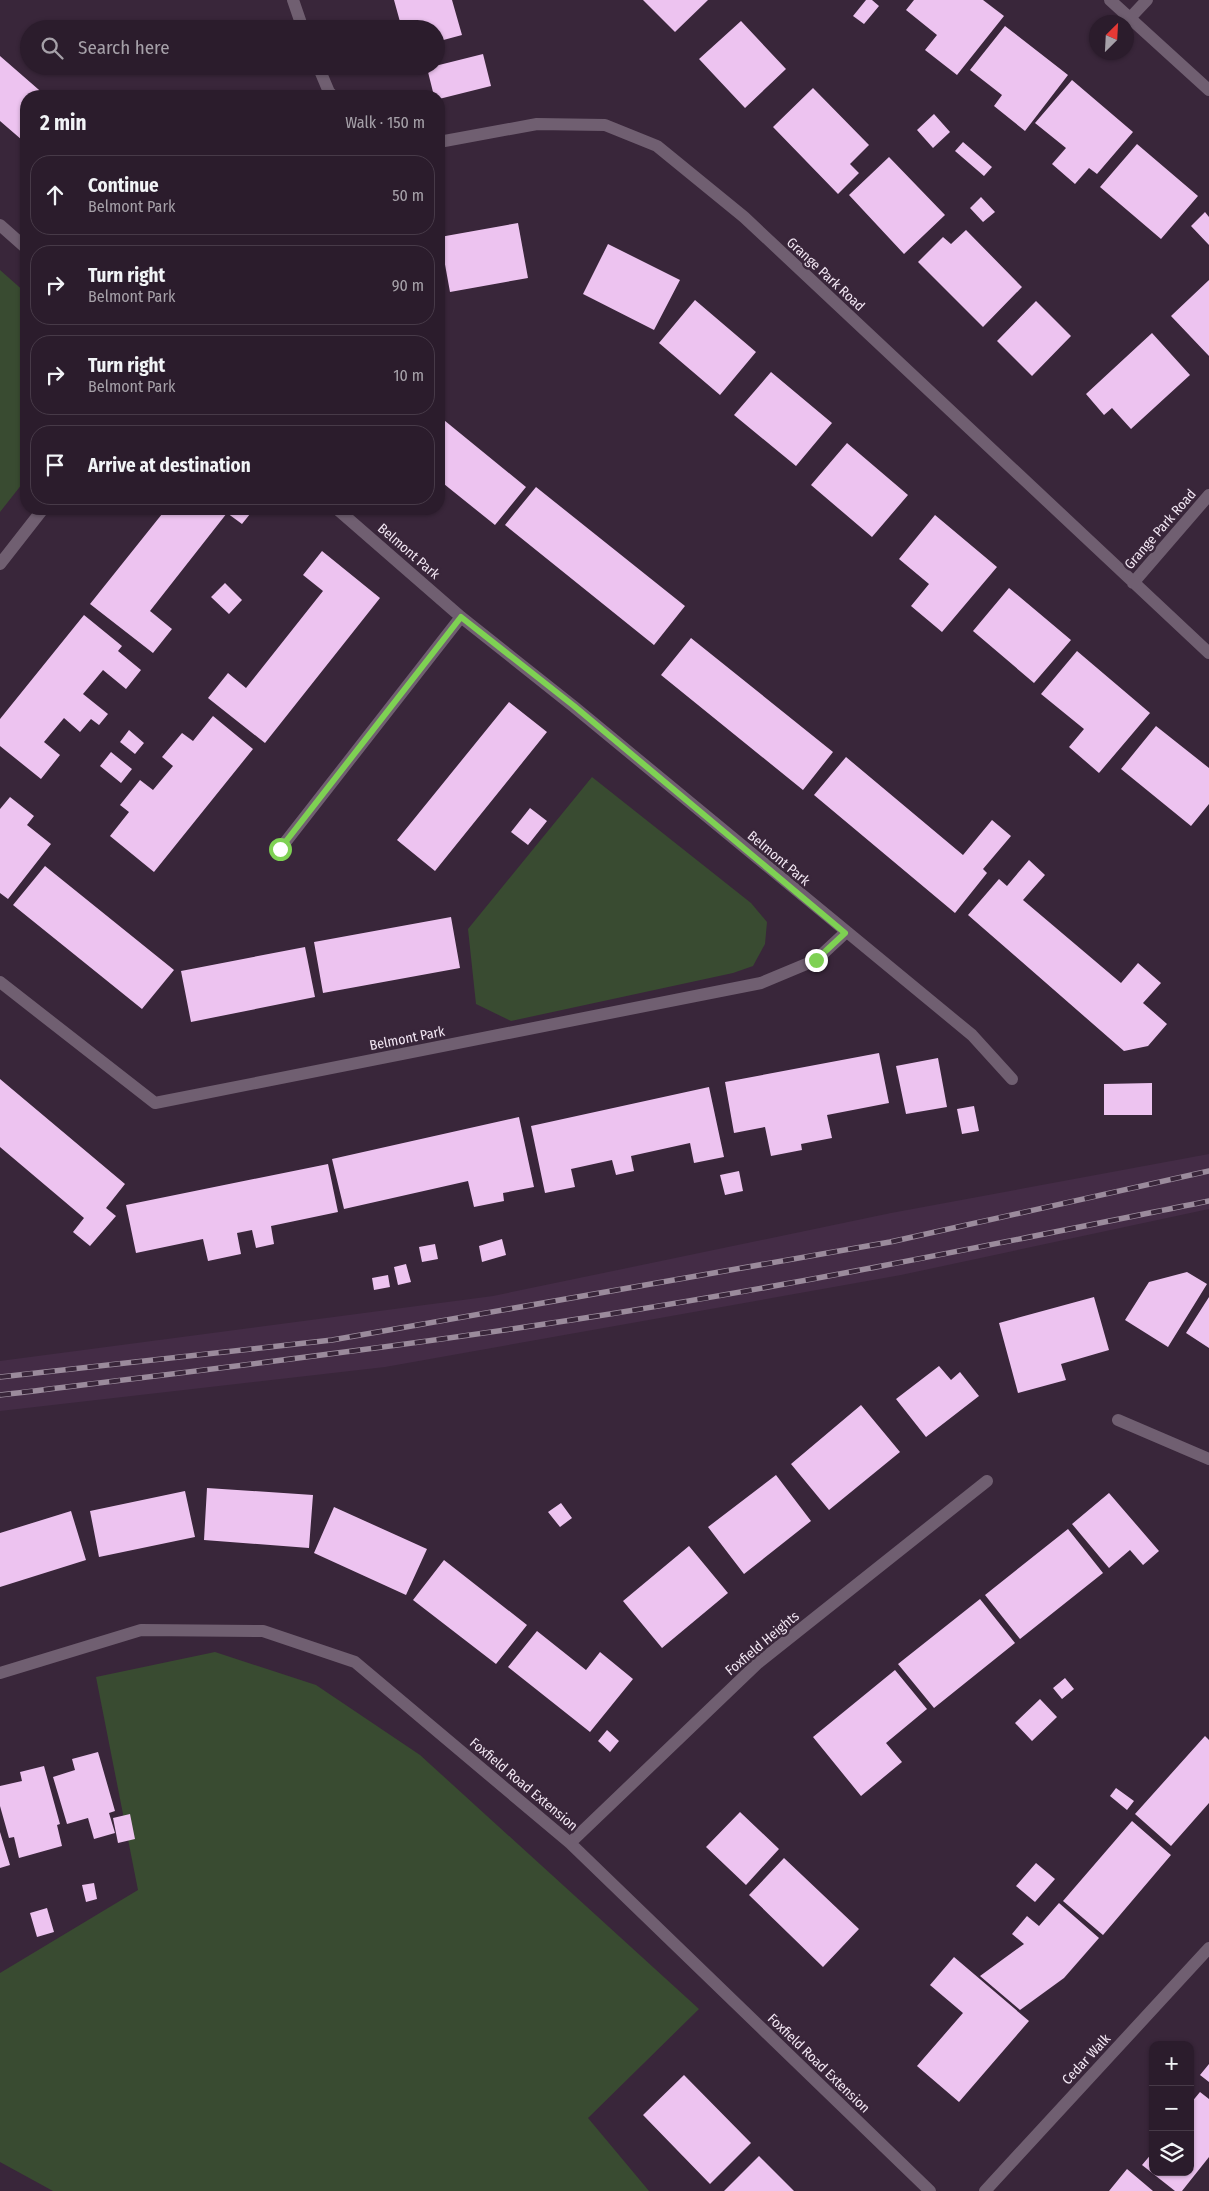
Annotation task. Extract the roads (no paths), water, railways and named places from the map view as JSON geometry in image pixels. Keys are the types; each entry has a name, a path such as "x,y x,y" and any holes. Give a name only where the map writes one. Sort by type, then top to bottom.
{"street":[{"path":"292,0 300,20"},
{"path":"1110,0 1127,15"},
{"path":"1133,15 1147,0"},
{"path":"1134,22 1209,90"},
{"path":"321,75 327,90"},
{"name":"Grange Park Road","path":"445,141 537,124 605,125 657,146 744,217 1209,653"},
{"path":"0,225 20,243"},
{"name":"Grange Park Road","path":"1133,582 1209,495"},
{"path":"0,564 37,515"},
{"name":"Belmont Park","path":"344,515 461,617 574,706 845,933 972,1036 1012,1079"},
{"path":"280,849 461,617"},
{"name":"Belmont Park","path":"0,982 155,1103 761,983 816,960 845,933"},
{"path":"1118,1420 1209,1459"},
{"name":"Foxfield Heights","path":"570,1842 758,1663 987,1481"},
{"name":"Foxfield Road Extension","path":"0,1673 141,1630 263,1631 355,1662 570,1842 930,2191"},
{"name":"Cedar Walk","path":"985,2191 1209,1948"}],"railway":[{"path":"0,1377 332,1340 890,1242 1209,1171"},
{"path":"0,1395 382,1347 534,1326 685,1302 835,1275 1209,1201"}]}
